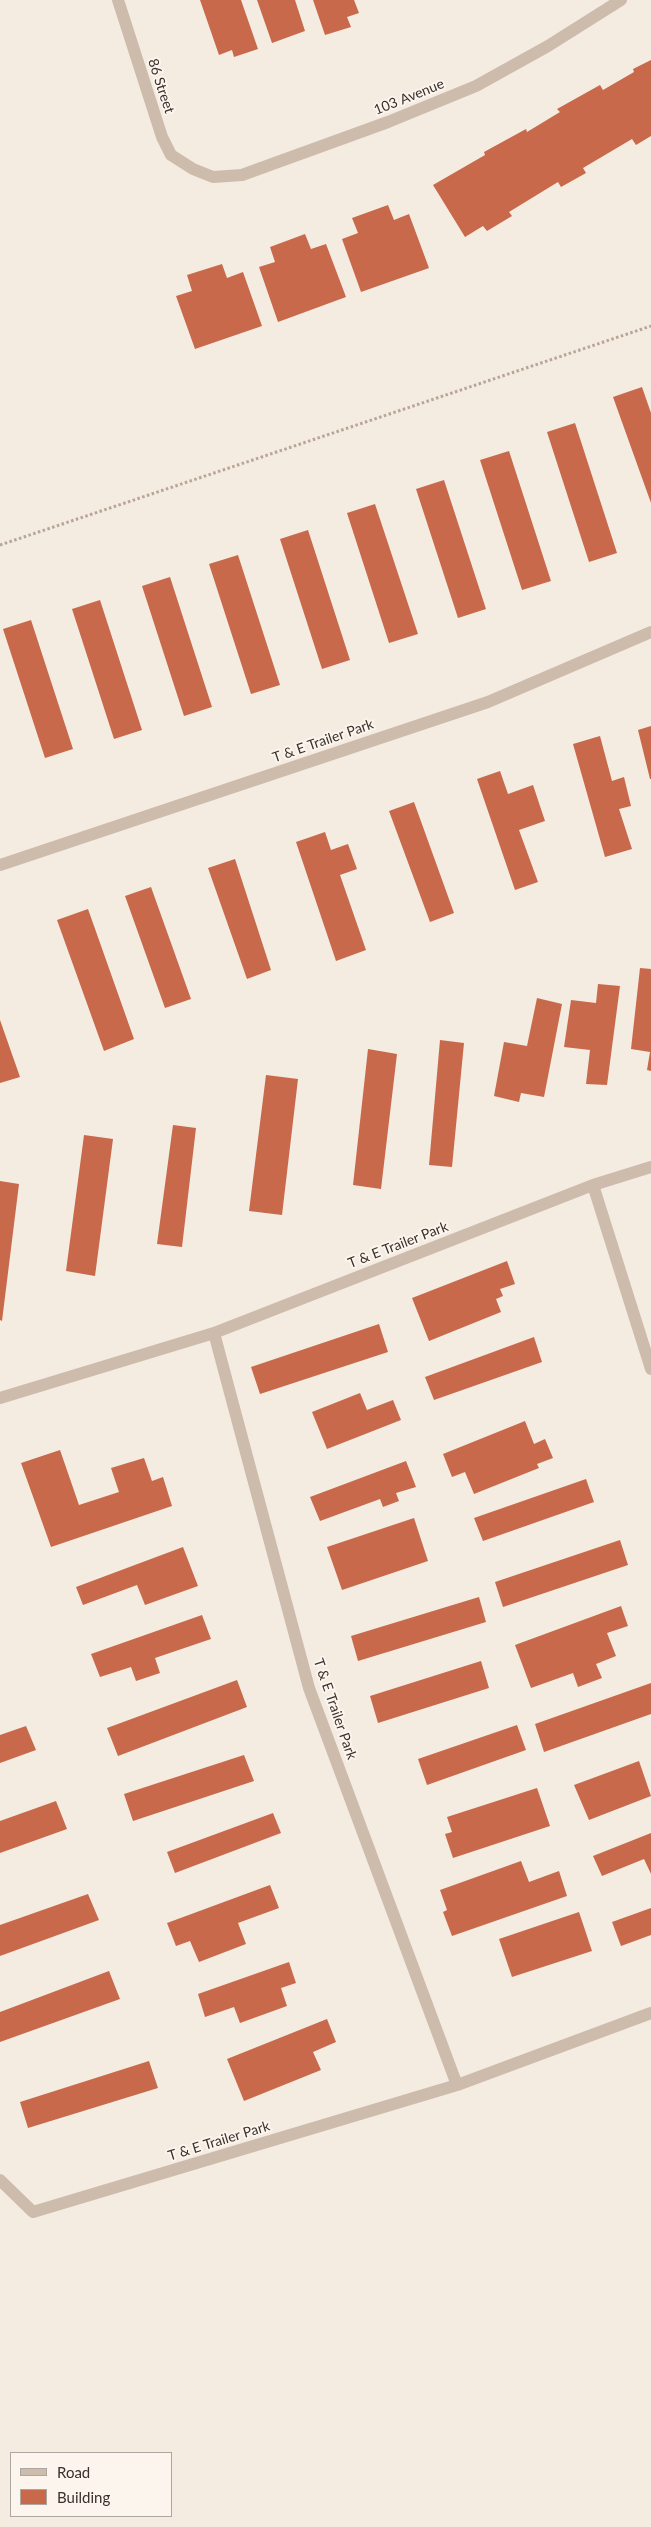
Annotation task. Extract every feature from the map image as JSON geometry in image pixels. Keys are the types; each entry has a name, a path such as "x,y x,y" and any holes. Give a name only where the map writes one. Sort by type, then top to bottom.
{"street":[{"name":"86 Street","path":"118,0 162,137 171,155 193,169"},
{"name":"103 Avenue","path":"193,169 213,177 242,175 388,122 476,86 548,46 620,0"},
{"name":"T & E Trailer Park","path":"0,865 488,702 651,632"},
{"name":"T & E Trailer Park","path":"0,1398 214,1332 593,1185 651,1167"},
{"path":"593,1185 651,1369"},
{"name":"T & E Trailer Park","path":"214,1332 309,1688 457,2086"},
{"name":"T & E Trailer Park","path":"0,2180 33,2212 457,2086 651,2013"}],"path":[{"path":"0,545 651,326"}],"building":[{"path":"200,0 241,0 258,49 234,57 232,50 219,55"},
{"path":"257,0 295,0 305,31 272,43"},
{"path":"313,0 354,0 359,13 347,17 351,27 325,35"},
{"path":"651,60 651,136 636,145 632,139 583,168 586,173 561,187 558,182 509,212 512,216 487,231 483,226 465,237 433,185 485,155 484,152 526,129 527,132 560,112 557,109 600,85 603,90 634,72 633,69"},
{"path":"388,205 394,220 409,214 429,268 361,292 342,239 358,233 352,218"},
{"path":"305,234 311,249 326,244 346,297 278,322 259,267 275,262 270,247"},
{"path":"222,264 227,278 243,272 262,326 195,349 176,296 192,291 187,275"},
{"path":"642,387 651,413 651,503 613,397"},
{"path":"575,423 617,553 589,562 547,432"},
{"path":"509,451 551,581 522,590 480,460"},
{"path":"444,480 486,609 458,618 416,489"},
{"path":"375,504 418,634 389,643 347,513"},
{"path":"308,530 350,660 322,669 280,539"},
{"path":"238,555 280,685 251,694 209,564"},
{"path":"170,577 212,707 184,716 142,586"},
{"path":"100,600 142,730 114,739 72,609"},
{"path":"31,620 73,749 45,758 3,629"},
{"path":"651,726 651,779 650,779 638,730"},
{"path":"600,736 612,781 624,777 631,806 619,809 632,849 605,857 573,744"},
{"path":"500,771 508,794 533,785 545,821 519,830 538,882 515,890 477,779"},
{"path":"414,802 454,913 430,922 389,811"},
{"path":"325,832 331,850 348,844 357,869 340,875 366,950 336,961 296,842"},
{"path":"235,859 271,970 247,979 208,868"},
{"path":"151,887 191,999 165,1008 125,896"},
{"path":"88,909 134,1039 104,1051 57,920"},
{"path":"640,968 651,969 651,1071 647,1070 650,1052 631,1049"},
{"path":"598,984 620,986 607,1085 586,1084 590,1050 564,1047 571,1000 596,1003"},
{"path":"537,998 562,1004 544,1097 521,1093 519,1102 494,1096 504,1042 527,1046"},
{"path":"0,1020 20,1077 0,1083"},
{"path":"440,1040 464,1043 452,1167 429,1165"},
{"path":"368,1049 397,1054 381,1189 353,1185"},
{"path":"266,1075 298,1079 282,1215 249,1211"},
{"path":"173,1125 196,1128 182,1247 157,1244"},
{"path":"84,1135 113,1139 95,1276 66,1271"},
{"path":"0,1181 19,1184 2,1321 0,1320"},
{"path":"507,1261 515,1284 500,1289 503,1296 496,1299 501,1312 429,1341 412,1298"},
{"path":"379,1324 388,1352 260,1394 251,1367"},
{"path":"534,1337 542,1362 434,1400 425,1377"},
{"path":"360,1393 367,1410 393,1400 401,1420 327,1449 312,1412"},
{"path":"525,1421 534,1444 545,1439 553,1458 537,1464 539,1468 474,1494 465,1472 452,1477 443,1454"},
{"path":"60,1450 79,1505 119,1492 111,1468 144,1458 152,1481 163,1477 172,1506 51,1547 21,1463"},
{"path":"406,1461 416,1487 396,1493 399,1501 383,1507 380,1499 320,1521 310,1497"},
{"path":"586,1479 594,1502 483,1541 474,1518"},
{"path":"414,1518 428,1561 342,1590 327,1547"},
{"path":"620,1540 628,1565 503,1607 495,1582"},
{"path":"183,1547 198,1586 145,1605 137,1585 83,1605 76,1587"},
{"path":"479,1597 486,1622 358,1661 351,1636"},
{"path":"621,1606 628,1626 607,1633 616,1656 596,1664 602,1678 578,1687 573,1673 531,1688 515,1645"},
{"path":"202,1615 211,1639 155,1658 160,1673 136,1681 131,1667 100,1677 91,1654"},
{"path":"481,1661 489,1688 378,1723 370,1696"},
{"path":"237,1680 247,1707 118,1756 107,1728"},
{"path":"651,1683 651,1714 544,1752 535,1724"},
{"path":"517,1725 526,1750 427,1785 418,1759"},
{"path":"26,1726 36,1750 0,1763 0,1735"},
{"path":"244,1755 254,1781 133,1821 124,1794"},
{"path":"639,1761 651,1796 589,1820 574,1785"},
{"path":"537,1788 550,1826 453,1858 445,1834 452,1832 447,1817"},
{"path":"56,1801 67,1829 0,1853 0,1821"},
{"path":"273,1813 281,1833 175,1873 167,1852"},
{"path":"651,1833 651,1874 644,1859 602,1876 593,1856"},
{"path":"521,1861 529,1882 559,1871 567,1896 452,1936 443,1912 447,1910 440,1890"},
{"path":"270,1885 279,1908 238,1923 246,1944 199,1962 190,1941 176,1946 167,1923"},
{"path":"88,1894 99,1920 0,1956 0,1925"},
{"path":"651,1908 651,1935 621,1946 612,1922"},
{"path":"579,1912 592,1951 512,1977 499,1939"},
{"path":"289,1962 296,1983 281,1988 287,2006 240,2023 234,2007 205,2017 198,1994"},
{"path":"109,1971 120,1999 0,2042 0,2012"},
{"path":"327,2019 336,2042 313,2052 321,2070 244,2101 227,2059"},
{"path":"149,2061 158,2088 28,2128 20,2102"}]}
